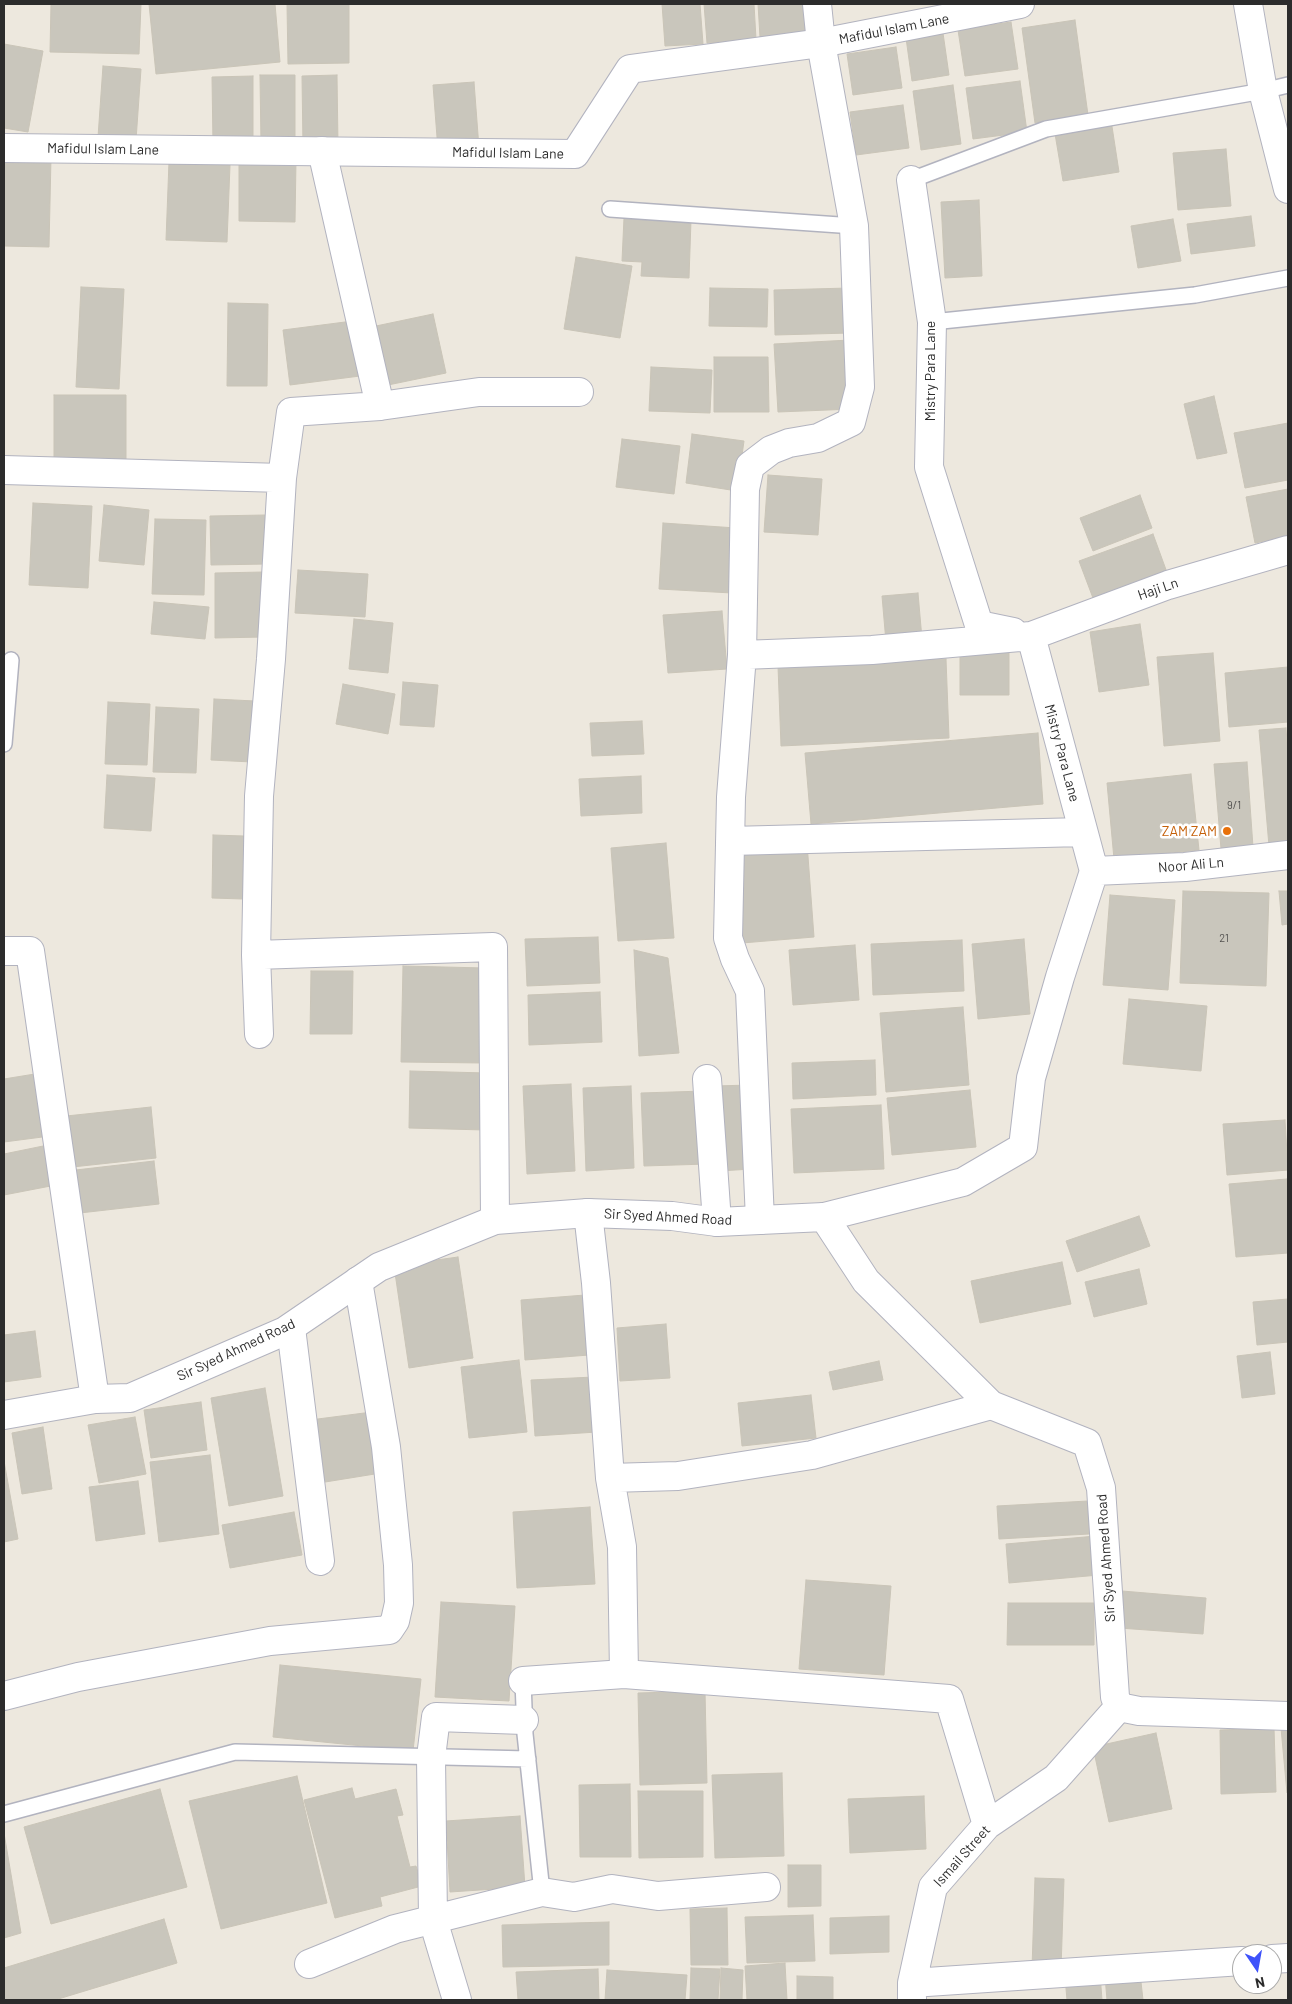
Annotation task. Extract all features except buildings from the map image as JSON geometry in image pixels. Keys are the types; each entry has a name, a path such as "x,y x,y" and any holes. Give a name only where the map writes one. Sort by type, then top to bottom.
{"street":[{"path":"760,1220 750,991 735,959 728,938 731,797 742,655 745,489 750,466 771,450 789,443 818,438 851,422 860,387 854,226 821,43 817,4"},
{"name":"Mafidul Islam Lane","path":"4,148 575,154 630,69 821,43 1020,4"},
{"path":"1248,4 1276,88 1288,189"},
{"path":"322,151 380,406"},
{"name":"Mistry Para Lane","path":"911,180 932,322 929,467 980,625 1031,636 1094,871"},
{"path":"259,1034 256,955 259,796 271,659 282,478 291,412 380,406 479,392 579,392"},
{"path":"4,470 282,478"},
{"name":"Haji Ln","path":"742,655 872,650 1031,636 1168,585 1288,550"},
{"path":"730,841 1083,832"},
{"name":"Noor Ali Ln","path":"1094,871 1185,867 1288,855"},
{"path":"824,1217 963,1182 1023,1147 1031,1078 1060,977 1094,871"},
{"path":"256,955 493,947 494,1220"},
{"path":"4,951 30,951 95,1399"},
{"path":"707,1079 717,1222"},
{"path":"588,1213 596,1283 610,1478 622,1548 624,1674"},
{"name":"Sir Syed Ahmed Road","path":"4,1415 95,1399 130,1398 291,1328 379,1267 494,1220 588,1213 672,1216 717,1222 824,1217 866,1281 991,1405 1088,1444 1101,1488 1115,1697 1119,1707"},
{"path":"4,1696 78,1677 270,1641 389,1630 395,1621 399,1603 398,1565 386,1448 358,1281"},
{"path":"291,1328 320,1561"},
{"path":"610,1478 678,1476 812,1454 991,1405"},
{"path":"523,1681 624,1674 949,1699 987,1826"},
{"path":"1119,1707 1139,1712 1288,1716"},
{"name":"Ismail Street","path":"912,1991 933,1887 987,1826 1056,1778 1119,1707"},
{"path":"458,2000 433,1920 431,1757 436,1717 524,1720"},
{"path":"310,1964 395,1929 542,1892 574,1897 612,1889 658,1896 766,1887"},
{"path":"912,1991 1232,1963"}],"lane":[{"name":"Mistry Para Lane","path":"911,180 1046,128 1276,88"},
{"path":"610,209 854,226"},
{"path":"932,322 1195,296 1288,278"},
{"path":"4,744 11,660"},
{"path":"523,1681 524,1720 542,1892"},
{"path":"4,1814 235,1752 528,1760"}],"place":[{"name":"ZAM ZAM","path":"1227,831"}]}
